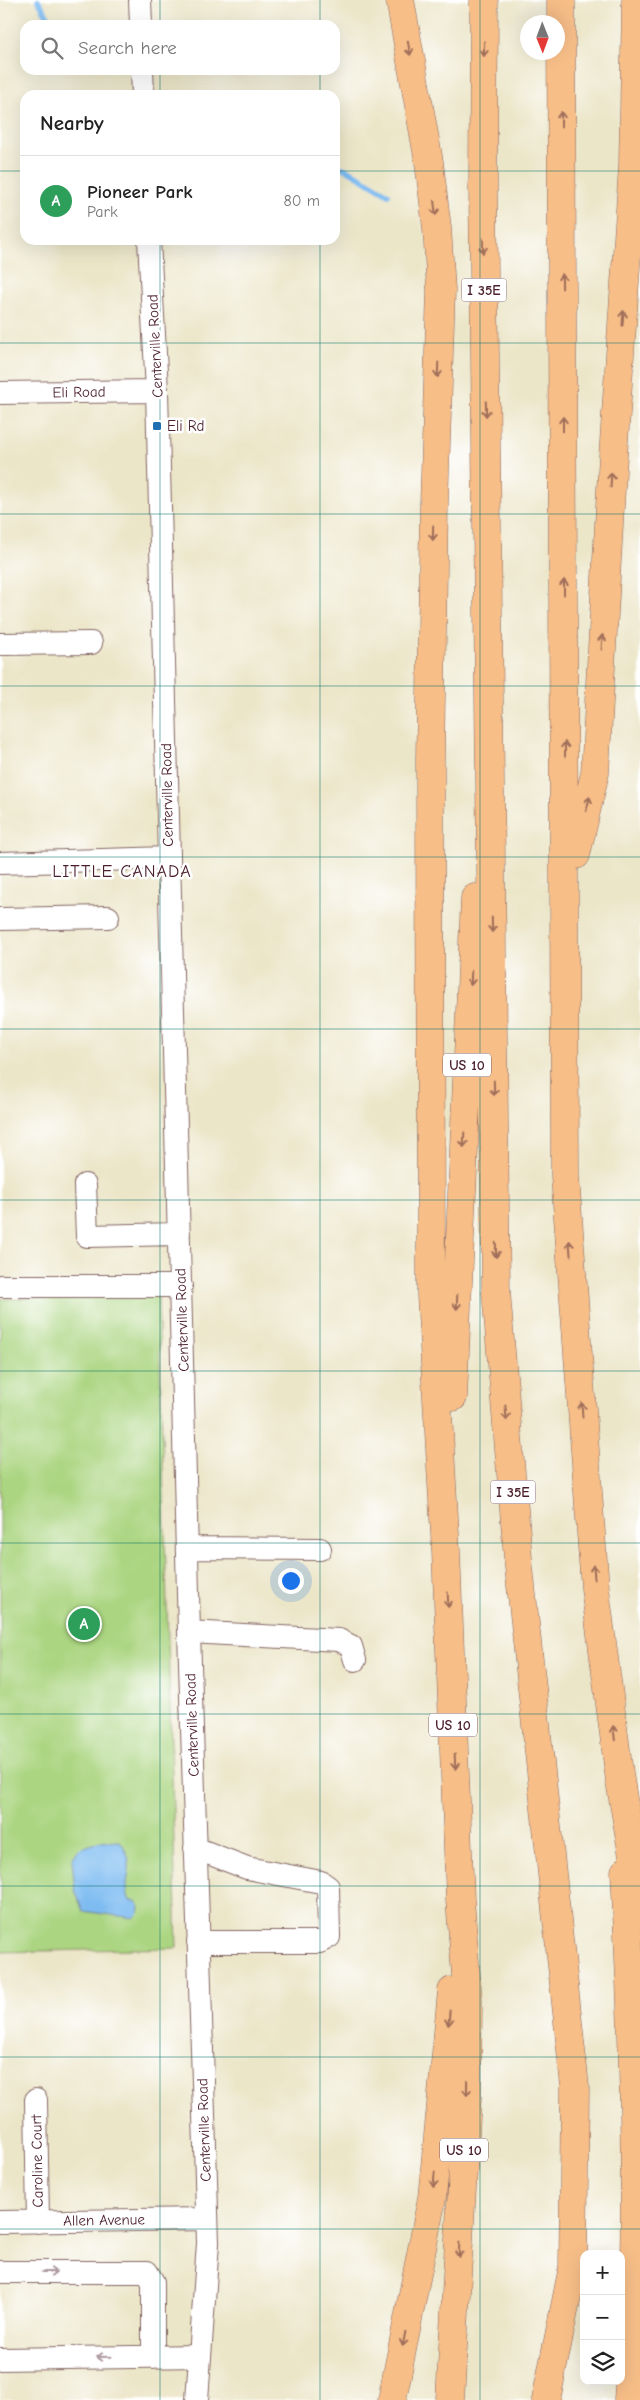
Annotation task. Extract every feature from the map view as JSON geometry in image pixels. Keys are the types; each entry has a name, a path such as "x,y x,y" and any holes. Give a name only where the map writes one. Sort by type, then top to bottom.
{"highway":[{"path":"400,0 429,162 437,228 440,290 430,760 430,1157 432,1296 446,1551"},
{"name":"I 35E","path":"484,0 483,188 496,1291 518,1558 576,2087 573,2267 546,2400"},
{"path":"560,0 566,903 565,1176 595,1588 620,1782 640,1896"},
{"path":"566,903 594,773 612,471 634,166 636,0"},
{"name":"US 10","path":"450,2400 467,2099 468,2000 460,1900 446,1551 488,579"},
{"path":"620,1782 640,2146 636,2340 628,2400"},
{"path":"392,2400 432,2198 460,1900"}],"street":[{"path":"140,0 141,20"},
{"path":"142,75 143,90"},
{"name":"Centerville Road","path":"149,245 157,391 189,1632 208,2243 197,2400"},
{"name":"Eli Road","path":"0,393 157,391"},
{"path":"0,644 91,643"},
{"path":"0,863 169,858"},
{"path":"0,919 108,917"},
{"path":"86,1185 87,1236 179,1234"},
{"path":"0,1286 181,1286"},
{"path":"187,1548 320,1549"},
{"path":"189,1632 339,1640 351,1646 355,1660"},
{"path":"195,1848 247,1868 321,1882 328,1887 329,1937 320,1942 198,1942"},
{"name":"Caroline Court","path":"36,2100 38,2222"},
{"name":"Allen Avenue","path":"0,2222 207,2219"},
{"path":"0,2272 147,2272 153,2282 153,2357"},
{"path":"0,2359 200,2356"}],"green space":[{"path":"158,1295 177,1948 0,1952 0,1299"}],"water":[{"path":"120,1841 129,1859 127,1885 130,1901 136,1901 140,1907 139,1913 134,1918 83,1911 75,1890 72,1859 79,1849 98,1842"}],"waterway":[{"path":"38,0 50,20"},
{"path":"340,167 388,194"}],"place":[{"name":"Eli Rd","path":"157,426"},
{"name":"Pioneer Park","path":"84,1624"}],"district":[{"name":"LITTLE CANADA","path":"122,871"}]}
